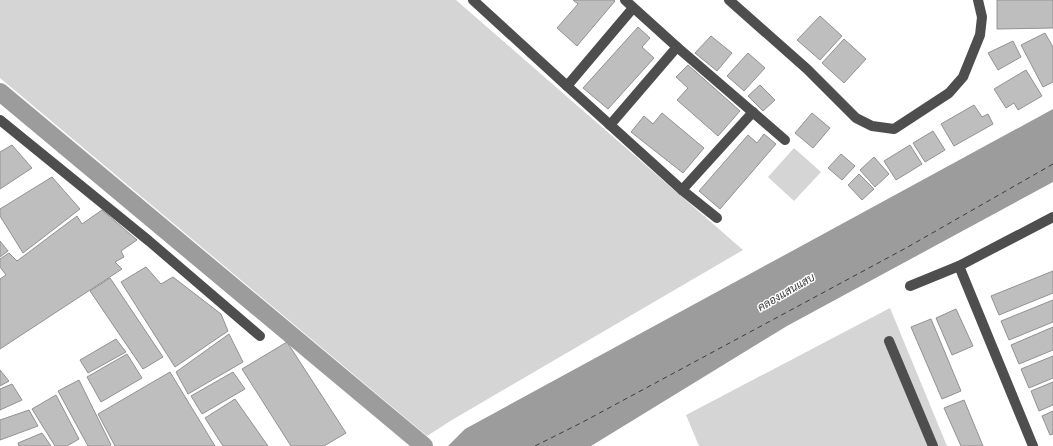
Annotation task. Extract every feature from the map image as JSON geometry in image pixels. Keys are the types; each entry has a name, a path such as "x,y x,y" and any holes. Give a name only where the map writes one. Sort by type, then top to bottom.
{"street":[{"path":"473,0 682,190 716,218"},
{"path":"625,0 785,140"},
{"path":"729,0 807,69 856,118 872,126 894,129 949,93 963,77 980,35 982,17 978,0"},
{"path":"567,86 633,8"},
{"path":"610,125 677,47"},
{"path":"682,190 753,112"},
{"path":"0,120 150,241 260,336"},
{"path":"910,286 959,266 1053,217"},
{"path":"959,266 1033,446"},
{"path":"889,341 933,446"}],"shaded area":[{"path":"0,0 456,0 743,250 427,436 0,78"},
{"path":"794,148 821,172 794,201 768,177"},
{"path":"890,308 947,446 699,446 686,415"}],"water":[{"name":"คลองแสนแสบ","path":"1053,109 1053,182 787,326 591,446 448,446 465,429"}],"building":[{"path":"573,0 615,1 577,46 557,28 578,4"},
{"path":"997,0 1053,0 1053,28 997,29"},
{"path":"820,16 842,36 820,60 797,40"},
{"path":"638,27 650,38 642,47 654,58 608,109 583,88"},
{"path":"1045,33 1053,47 1053,82 1043,87 1021,45"},
{"path":"711,36 732,53 717,71 695,53"},
{"path":"844,39 866,59 844,83 822,63"},
{"path":"1013,41 1021,57 998,70 988,53"},
{"path":"748,53 765,68 744,91 727,76"},
{"path":"688,65 740,111 718,136 677,100 688,88 676,77"},
{"path":"1026,70 1042,96 1018,110 1014,103 1006,108 994,89"},
{"path":"760,85 775,100 763,111 748,96"},
{"path":"974,105 982,117 988,114 993,124 954,146 941,124"},
{"path":"662,113 704,148 683,173 631,132 644,116 653,124"},
{"path":"812,113 830,128 813,148 795,133"},
{"path":"933,131 945,150 925,162 913,143"},
{"path":"764,134 776,144 720,209 699,191 748,135 757,143"},
{"path":"12,145 32,168 0,189 0,152"},
{"path":"910,145 922,164 896,180 884,161"},
{"path":"841,154 855,166 842,180 828,168"},
{"path":"874,157 889,174 875,187 860,170"},
{"path":"859,174 874,189 862,200 848,185"},
{"path":"52,177 80,209 23,253 0,216 0,209"},
{"path":"102,210 137,240 121,251 124,257 115,262 122,269 0,349 0,279 6,275 0,267 0,259 9,253 17,261 77,216 82,224"},
{"path":"0,241 8,251 0,257"},
{"path":"146,267 161,284 173,277 221,314 228,331 175,367 121,282"},
{"path":"1053,271 1053,293 999,315 991,296"},
{"path":"110,278 163,357 143,369 90,291"},
{"path":"1053,300 1053,322 1009,340 1001,321"},
{"path":"956,309 973,346 952,355 936,318"},
{"path":"931,319 961,391 942,399 911,327"},
{"path":"1053,327 1053,350 1019,364 1011,345"},
{"path":"229,334 243,362 188,394 176,372"},
{"path":"116,339 126,352 88,373 80,360"},
{"path":"287,342 346,433 324,446 291,446 242,369"},
{"path":"127,354 142,378 101,402 87,377"},
{"path":"1053,356 1053,378 1029,388 1021,369"},
{"path":"0,370 9,381 0,386"},
{"path":"170,372 215,446 115,446 98,414"},
{"path":"233,372 245,389 202,414 191,396"},
{"path":"79,380 111,445 109,446 88,446 58,391"},
{"path":"1053,382 1053,405 1039,411 1031,391"},
{"path":"12,384 22,400 0,410 0,389"},
{"path":"56,395 79,439 67,446 55,446 32,409"},
{"path":"235,399 268,446 223,446 205,418"},
{"path":"964,400 983,446 961,446 944,408"},
{"path":"29,410 38,426 0,440 0,420"},
{"path":"1053,411 1053,434 1050,435 1042,416"},
{"path":"42,433 51,446 19,446 18,443"}],"waterway":[{"path":"0,92 424,446"}],"ferry route":[{"path":"535,446 581,423 906,248 1053,164"}]}
